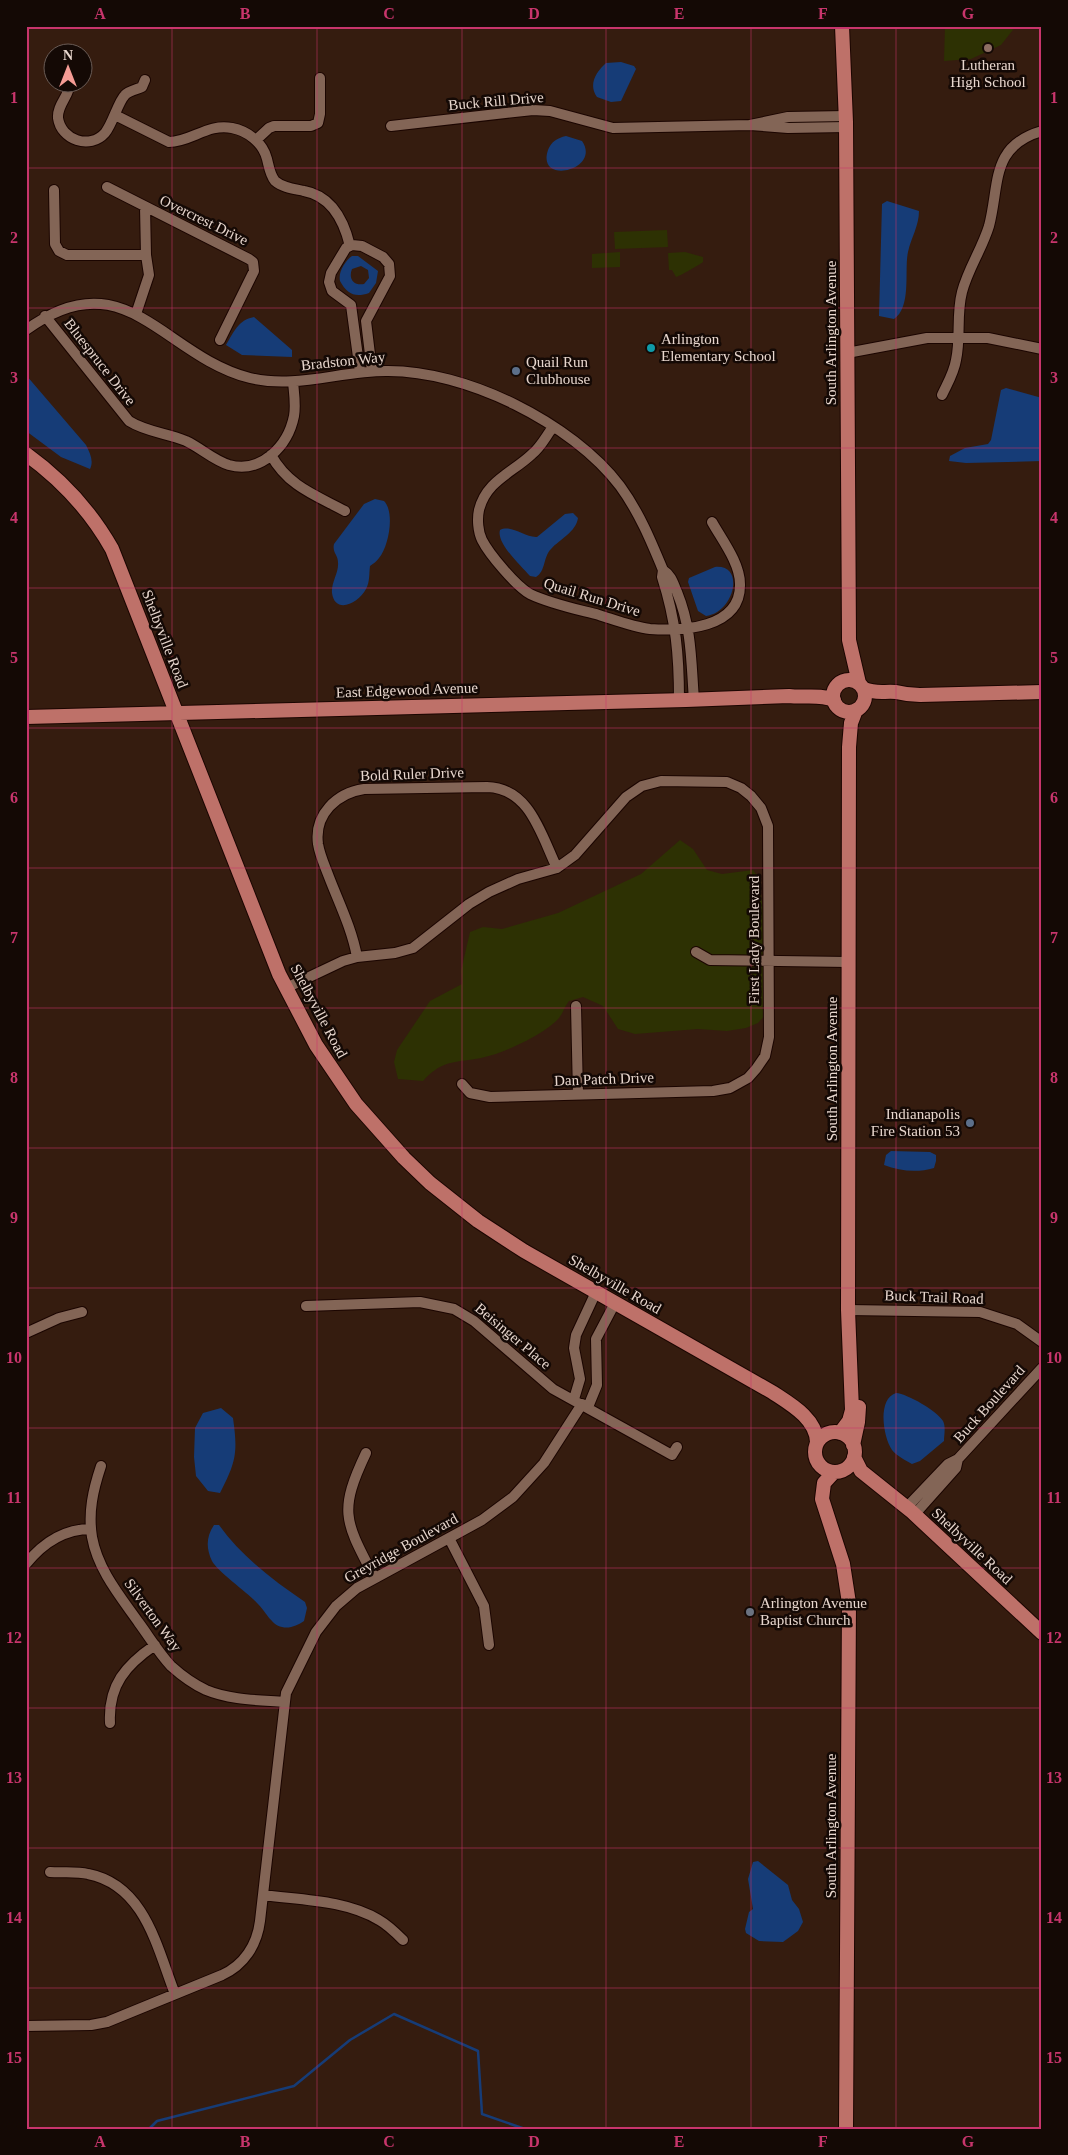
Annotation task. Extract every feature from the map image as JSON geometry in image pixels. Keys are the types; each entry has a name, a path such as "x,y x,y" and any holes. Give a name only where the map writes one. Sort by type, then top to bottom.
{"main road":[{"name":"South Arlington Avenue","path":"842,26 846,122 849,640 861,686"},
{"name":"Shelbyville Road","path":"26,454 64,484 85,507 117,560 286,988 304,1024 335,1075 372,1124 430,1183 507,1241 772,1392 794,1407"},
{"name":"South Arlington Avenue","path":"840,683 847,670 846,648 849,640"},
{"path":"789,696 849,680 878,694 895,692 904,695"},
{"path":"837,705 833,692 840,683"},
{"path":"859,708 865,697 861,686"},
{"path":"789,696 804,698 821,696 848,712 904,695 1042,692"},
{"name":"East Edgewood Avenue","path":"26,717 789,696"},
{"name":"South Arlington Avenue","path":"837,705 843,720 845,739 849,747"},
{"name":"South Arlington Avenue","path":"837,1432 851,1416 852,1390 849,1367 848,1310 849,747 851,722 859,708"},
{"name":"South Arlington Avenue","path":"852,1390 857,1397 859,1411 854,1451"},
{"path":"794,1407 810,1414 849,1438 859,1468 878,1485"},
{"path":"794,1407 815,1429 817,1442 814,1452 816,1460 822,1468 869,1484 878,1485"},
{"path":"817,1442 825,1435 837,1432"},
{"path":"837,1472 849,1466 854,1451"},
{"name":"South Arlington Avenue","path":"816,1460 816,1500 822,1517 830,1527"},
{"name":"South Arlington Avenue","path":"837,1472 826,1480 822,1492 830,1527 843,1564 849,1603 846,2129"},
{"name":"Shelbyville Road","path":"878,1485 911,1511 1042,1633"}],"street":[{"path":"256,140 274,126 311,126 318,123 320,114 320,78"},
{"path":"68,92 60,104 58,117 61,127 71,138 80,142 89,142 99,138 106,132 125,95 142,87 145,80"},
{"name":"Buck Rill Drive","path":"392,126 532,110 550,111 613,128 750,125 788,117 846,122"},
{"path":"115,116 169,142 218,127 237,129 256,140 266,155 275,180 286,187 315,194 332,207 345,227 350,246"},
{"path":"942,395 955,368 958,312 961,295 988,230 1000,165 1018,141 1039,132"},
{"name":"Overcrest Drive","path":"106,188 249,258 253,262 254,271 220,340"},
{"path":"54,190 55,244 61,253 67,255 146,255"},
{"name":"Overcrest Drive","path":"136,314 149,274 146,255 145,207"},
{"path":"360,372 351,305 332,291 329,282 330,274 342,252 350,246 362,246 385,259 390,267 388,280 366,321 372,371"},
{"name":"Bradston Way","path":"26,330 45,316 70,307 86,304 105,304 136,314 223,369 255,379 293,382 372,371 418,373 463,385 517,407 553,427 595,458 618,484 638,514 663,570 662,577 682,628 694,700"},
{"name":"Bluespruce Drive","path":"45,316 128,421 139,427 185,441 214,459 240,467 255,466 271,456 284,441 293,422 293,382"},
{"path":"847,353 927,338 994,339 1042,349"},
{"name":"Quail Run Drive","path":"553,427 532,454 495,482 485,493 478,515 483,541 512,579 530,594 554,603 640,627 682,628 718,621 733,608 739,595 740,582 738,571 712,522"},
{"path":"271,456 290,480 345,511"},
{"name":"Bradston Way","path":"679,700 678,646 682,628"},
{"name":"First Lady Boulevard","path":"557,868 575,855 626,798 642,786 661,782 719,781 741,788 754,799 766,818 769,834 769,1041 761,1063 748,1078"},
{"name":"Bold Ruler Drive","path":"357,957 352,935 321,855 318,839 320,824 327,809 335,800 345,794 364,789 487,786 506,790 522,801 530,810 557,868"},
{"path":"286,988 343,961 357,957 395,953 413,948 469,904 489,892 518,879 557,868"},
{"path":"696,952 710,960 848,962"},
{"path":"576,1006 578,1094"},
{"name":"Dan Patch Drive","path":"462,1084 470,1093 482,1097 713,1091 730,1088 748,1078"},
{"name":"Greyridge Boulevard","path":"581,1403 580,1379 574,1348 576,1335 596,1292"},
{"name":"Beisinger Place","path":"306,1306 420,1302 454,1309 474,1321 553,1389 672,1455 677,1447"},
{"name":"Greyridge Boulevard","path":"26,2026 91,2025 112,2020 222,1975 233,1969 245,1958 258,1934 284,1702 289,1683 308,1644 320,1625 342,1600 374,1577 498,1510 527,1484 551,1454 581,1403 596,1386 596,1339 615,1303"},
{"name":"Buck Trail Road","path":"848,1310 980,1312 1017,1324 1042,1342"},
{"path":"26,1333 53,1320 82,1312"},
{"name":"Buck Boulevard","path":"911,1511 956,1468 958,1459 1042,1368"},
{"path":"366,1452 350,1490 348,1513 354,1540 374,1577"},
{"name":"Silverton Way","path":"101,1466 92,1500 91,1530 94,1547 103,1569 155,1645 173,1668 205,1689 240,1699 284,1702"},
{"path":"27,1563 40,1549 58,1537 74,1531 91,1530"},
{"path":"449,1538 484,1606 489,1646"},
{"path":"110,1723 112,1697 121,1676 133,1661 155,1645"},
{"path":"50,1872 95,1875 113,1883 132,1897 145,1917 175,1994"},
{"path":"263,1896 325,1902 355,1910 380,1920 403,1940"}],"green space":[{"path":"945,26 1016,26 1001,45 971,59 944,61"},
{"path":"667,230 668,247 615,249 614,232"},
{"path":"620,252 620,267 592,268 592,254"},
{"path":"685,252 703,257 703,262 676,277 672,270 669,270 668,253"},
{"path":"680,840 693,849 707,870 722,874 753,870 759,878 769,962 769,1011 758,1023 746,1028 727,1031 698,1029 635,1034 618,1029 603,1006 583,997 569,1001 553,1024 514,1047 485,1057 445,1065 431,1073 423,1081 398,1079 394,1062 397,1050 430,1001 462,984 461,971 470,932 483,927 502,929 558,913 641,874"}],"water":[{"path":"621,62 634,66 636,69 621,101 611,102 597,97 594,92 593,83 599,70 606,63"},
{"path":"566,136 582,141 586,151 583,160 577,166 559,171 551,168 547,161 548,150 555,141"},
{"path":"887,201 919,211 918,222 908,252 903,306 900,313 894,319 879,316 882,204"},
{"path":"358,256 378,271 376,283 369,293 352,294 340,281 341,270 349,258","holes":["361,266 368,270 369,278 364,284 357,284 351,279 352,269"]},
{"path":"254,317 292,350 292,357 242,355 226,345 240,324"},
{"path":"26,375 86,445 92,460 90,469 61,457 26,431"},
{"path":"1006,388 1042,398 1042,461 966,463 949,461 950,456 965,448 988,444 991,440 1001,390"},
{"path":"375,499 384,501 389,513 390,521 386,546 383,553 370,566 368,583 363,594 348,604 338,604 334,600 332,593 338,566 334,544 364,504"},
{"path":"573,513 578,518 577,523 548,552 541,571 536,577 530,576 505,548 500,530 509,529 537,537 565,514"},
{"path":"715,567 725,568 731,573 733,589 724,607 716,613 706,616 698,611 688,582 689,578"},
{"path":"891,1151 930,1152 936,1155 934,1168 909,1171 884,1165 886,1155"},
{"path":"896,1393 908,1396 922,1404 940,1417 944,1423 944,1441 920,1461 912,1464 892,1450 884,1428 886,1403"},
{"path":"221,1408 233,1418 235,1449 232,1465 220,1493 208,1491 196,1476 194,1457 195,1428 203,1413"},
{"path":"214,1525 219,1525 248,1558 305,1602 307,1608 304,1621 291,1627 278,1626 253,1599 215,1565 208,1547 209,1534"},
{"path":"758,1861 788,1885 792,1900 799,1909 803,1922 798,1931 783,1942 759,1941 746,1933 745,1929 749,1912 753,1909 748,1879 753,1862"}],"waterway":[{"path":"149,2129 157,2121 294,2086 350,2040 394,2014 478,2051 482,2114 525,2129"}],"place":[{"name":"Lutheran High School","path":"988,48"},
{"name":"Arlington Elementary School","path":"651,348"},
{"name":"Quail Run Clubhouse","path":"516,371"},
{"name":"Indianapolis Fire Station 53","path":"970,1123"},
{"name":"Arlington Avenue Baptist Church","path":"750,1612"}]}
